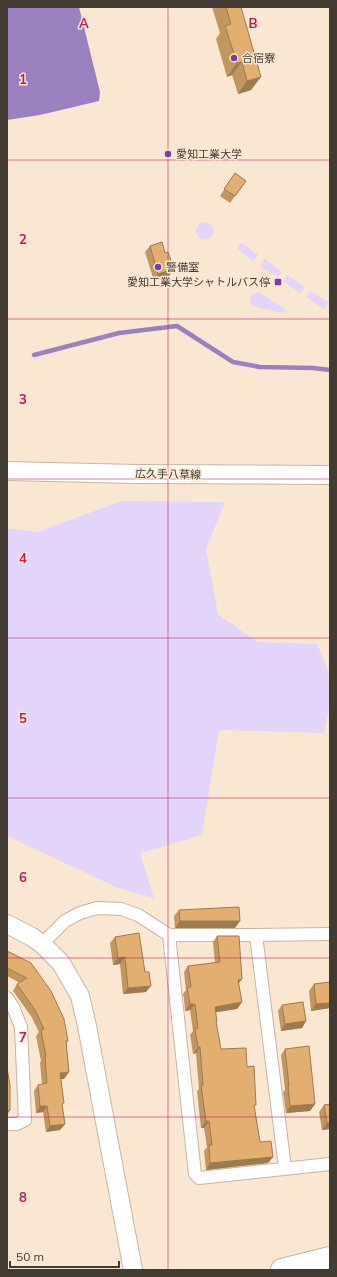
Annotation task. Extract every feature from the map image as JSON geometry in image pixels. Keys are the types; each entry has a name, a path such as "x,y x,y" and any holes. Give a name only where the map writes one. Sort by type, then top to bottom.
{"highway":[{"path":"282,1270 330,1258"}],"street":[{"name":"広久手八草線","path":"7,471 152,474 330,475"},
{"path":"42,944 65,921 80,913 97,908 121,909 138,915 169,935 330,934"},
{"path":"7,924 42,944 61,964 80,996 133,1270"},
{"path":"169,935 195,1174 199,1178 330,1164"},
{"path":"256,935 285,1168"},
{"path":"7,998 22,1027 25,1120 16,1124 7,1124"}],"shaded area":[{"path":"7,7 79,7 100,92 99,101 40,115 7,120"},
{"path":"201,222 209,222 214,227 212,238 209,240 201,240 196,235 196,227"},
{"path":"241,243 258,255 253,261 237,249"},
{"path":"265,259 282,272 278,277 260,266"},
{"path":"287,275 305,287 300,293 283,281"},
{"path":"310,291 329,302 324,309 306,297"},
{"path":"259,292 285,309 285,312 282,313 252,306 250,298 253,294"},
{"path":"122,501 225,502 206,549 218,614 257,642 317,644 330,675 330,705 324,733 219,730 202,835 140,853 154,898 118,888 7,836 7,528 37,532"}],"building":[{"path":"226,7 241,7 261,77 247,81 242,62 237,63 225,26 231,24"},
{"path":"235,173 246,181 235,196 224,189"},
{"path":"162,242 165,253 168,252 174,269 158,274 150,246"},
{"path":"239,907 240,921 180,921 179,910"},
{"path":"139,933 145,972 149,972 151,986 128,988 125,957 118,958 115,937"},
{"path":"217,936 239,936 242,979 238,980 242,1002 215,1007 221,1049 246,1048 247,1067 254,1066 256,1105 254,1105 260,1142 271,1141 273,1157 210,1163 209,1145 212,1145 209,1121 206,1121 201,1085 203,1085 200,1047 198,1047 195,1029 198,1028 195,1004 190,1004 187,988 191,987 188,966 220,962"},
{"path":"7,951 31,963 51,991 64,1019 68,1041 66,1041 69,1072 60,1073 65,1124 50,1126 47,1106 40,1106 38,1085 47,1083 46,1056 41,1030 44,1029 35,1010 17,984 27,978 7,968"},
{"path":"330,982 330,1003 316,1004 314,984"},
{"path":"303,1002 306,1021 285,1024 282,1005"},
{"path":"309,1046 315,1104 290,1106 285,1049"},
{"path":"7,1068 10,1085 10,1110 7,1111"},
{"path":"330,1104 330,1123 327,1123 324,1105"}],"waterway":[{"path":"34,355 119,333 177,326 233,362 260,367 313,368 330,370"}],"place":[{"name":"合宿寮","path":"234,58"},
{"name":"愛知工業大学","path":"168,154"},
{"name":"警備室","path":"158,267"},
{"name":"愛知工業大学シャトルバス停","path":"278,282"}]}
